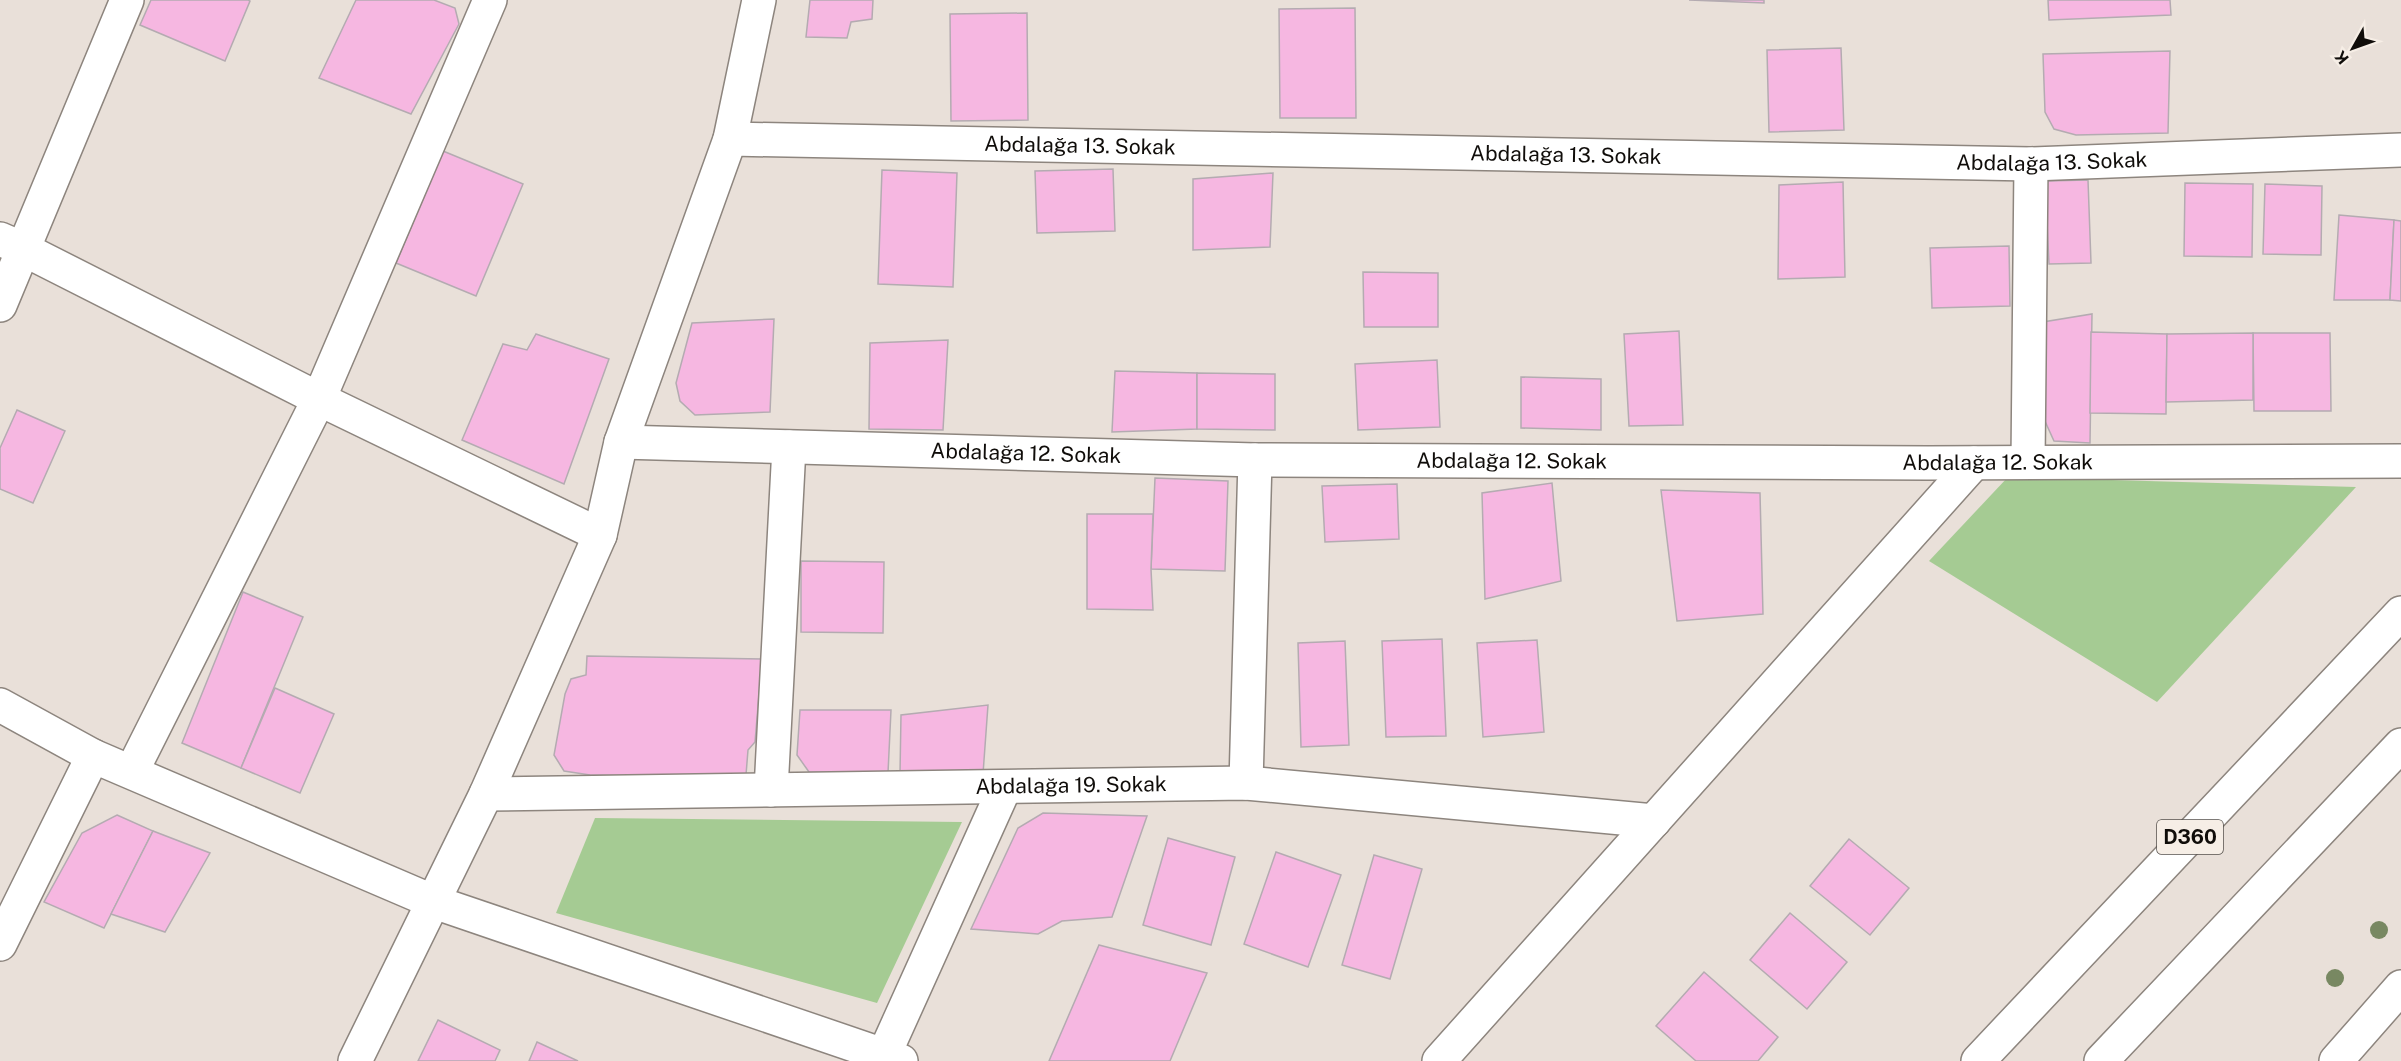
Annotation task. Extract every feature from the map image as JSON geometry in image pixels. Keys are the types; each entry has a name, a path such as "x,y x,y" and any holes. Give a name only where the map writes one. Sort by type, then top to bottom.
{"street":[{"path":"0,305 12,244 127,0"},
{"path":"132,771 319,399 490,0"},
{"path":"355,1061 486,794 600,535 621,442 730,139 759,0"},
{"name":"Abdalağa 13. Sokak","path":"730,139 2031,164 2401,150"},
{"path":"2028,462 2031,164"},
{"path":"12,244 319,399 600,535"},
{"name":"Abdalağa 12. Sokak","path":"621,442 1254,459 1974,463 2401,461"},
{"path":"771,790 789,447"},
{"path":"1246,783 1254,459"},
{"path":"1438,1061 1974,463"},
{"name":"D360","path":"1978,1061 2401,613"},
{"path":"0,705 93,756 434,902 893,1058 1005,787"},
{"path":"2101,1061 2401,744"},
{"path":"0,944 93,756"},
{"name":"Abdalağa 19. Sokak","path":"486,794 1246,783 1654,821"},
{"path":"2336,1061 2401,987"}],"green space":[{"path":"2008,477 2356,487 2157,702 1929,561"},
{"path":"595,818 962,822 877,1003 556,913"}],"building":[{"path":"151,0 250,1 225,61 140,25"},
{"path":"356,0 434,0 455,8 459,24 411,114 319,78"},
{"path":"810,0 873,0 872,19 851,22 847,38 806,37"},
{"path":"1689,0 1764,0 1764,3"},
{"path":"2048,0 2170,0 2171,15 2049,20"},
{"path":"1355,8 1356,118 1280,118 1279,9"},
{"path":"1027,13 1028,120 951,121 950,14"},
{"path":"1841,48 1844,130 1769,132 1767,50"},
{"path":"2170,51 2168,133 2076,135 2054,129 2045,112 2043,54"},
{"path":"443,151 523,184 476,296 396,263"},
{"path":"1113,169 1115,231 1037,233 1035,171"},
{"path":"882,170 957,173 953,287 878,284"},
{"path":"1273,173 1270,247 1193,250 1193,179"},
{"path":"2088,180 2091,263 2049,264 2045,181"},
{"path":"1843,182 1845,277 1778,279 1779,185"},
{"path":"2185,183 2253,184 2252,257 2184,256"},
{"path":"2265,184 2322,186 2321,255 2263,254"},
{"path":"2339,215 2394,220 2390,300 2334,300"},
{"path":"2394,220 2401,221 2401,301 2390,300"},
{"path":"2009,246 2010,306 1932,308 1930,248"},
{"path":"1363,272 1438,273 1438,327 1364,327"},
{"path":"2092,314 2090,443 2054,441 2044,419 2043,322"},
{"path":"774,319 770,412 695,415 680,401 676,383 692,323"},
{"path":"1679,331 1683,425 1629,426 1624,334"},
{"path":"2091,332 2167,334 2166,414 2090,413"},
{"path":"2253,333 2330,333 2331,411 2254,411"},
{"path":"2253,333 2253,400 2166,402 2167,334"},
{"path":"536,334 609,359 564,484 462,440 503,344 527,350"},
{"path":"948,340 943,430 869,429 870,343"},
{"path":"1437,360 1440,427 1358,430 1355,364"},
{"path":"1115,371 1197,373 1197,429 1112,432"},
{"path":"1197,373 1275,374 1275,430 1197,429"},
{"path":"1521,377 1601,379 1601,430 1521,428"},
{"path":"17,410 65,431 33,503 0,489 0,448"},
{"path":"1155,478 1228,481 1225,571 1151,569"},
{"path":"1552,483 1561,581 1485,599 1482,493"},
{"path":"1397,484 1399,539 1325,542 1322,486"},
{"path":"1661,490 1760,493 1763,614 1677,621"},
{"path":"1087,514 1153,514 1151,569 1153,610 1087,609"},
{"path":"801,561 884,562 883,633 801,632"},
{"path":"243,592 303,617 241,768 182,743"},
{"path":"1442,639 1446,736 1386,737 1382,641"},
{"path":"1537,640 1544,732 1483,737 1477,643"},
{"path":"1345,641 1349,745 1301,747 1298,643"},
{"path":"587,656 762,659 755,742 748,750 746,775 734,778 590,775 564,771 554,755 565,694 571,679 586,675"},
{"path":"275,688 334,714 300,793 241,768"},
{"path":"988,705 983,774 900,773 901,715"},
{"path":"800,710 891,710 888,773 809,772 797,755"},
{"path":"1043,813 1147,816 1112,917 1062,921 1038,934 971,929 1018,828"},
{"path":"117,815 153,831 104,928 44,902 82,833"},
{"path":"153,831 210,853 165,932 111,914"},
{"path":"1168,838 1235,857 1211,945 1143,925"},
{"path":"1849,839 1909,888 1870,935 1810,886"},
{"path":"1276,852 1341,875 1308,967 1244,944"},
{"path":"1374,855 1422,869 1390,979 1342,965"},
{"path":"1790,913 1847,962 1807,1009 1750,960"},
{"path":"1099,945 1207,973 1170,1061 1049,1061"},
{"path":"1704,972 1778,1037 1758,1061 1696,1061 1656,1026"},
{"path":"438,1020 500,1050 495,1061 418,1061"},
{"path":"537,1042 578,1061 529,1061"}]}
